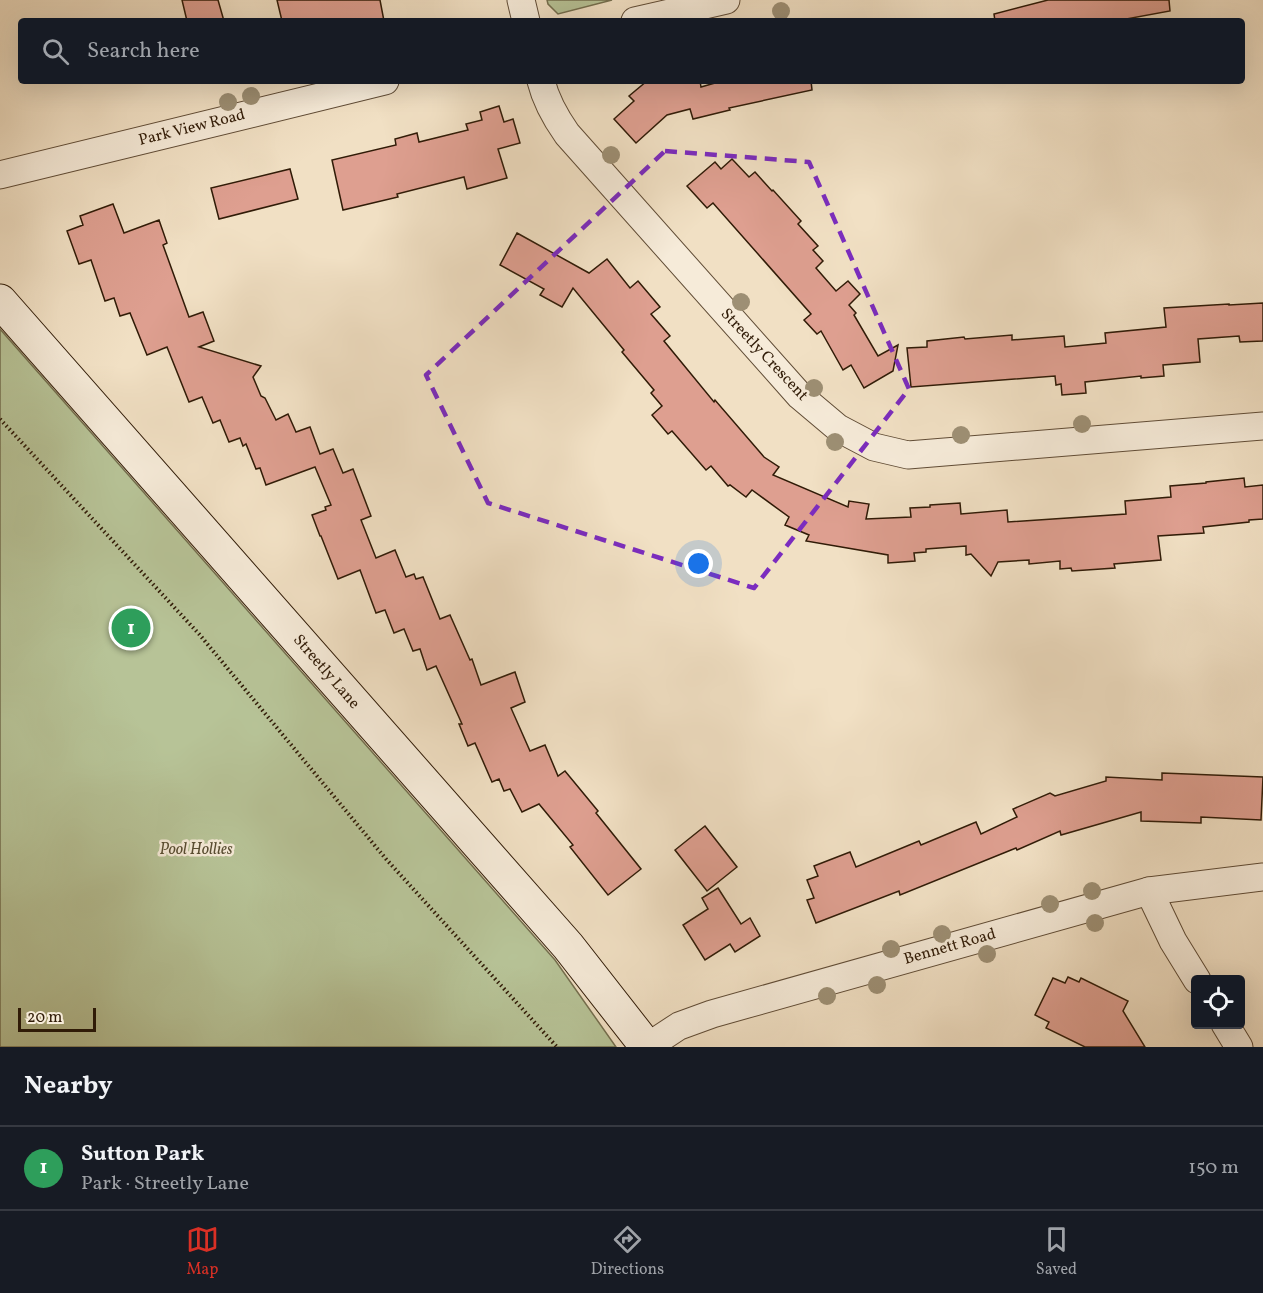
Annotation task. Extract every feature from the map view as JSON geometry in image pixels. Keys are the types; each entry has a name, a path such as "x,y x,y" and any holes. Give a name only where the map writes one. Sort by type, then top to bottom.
{"main road":[{"name":"Streetly Lane","path":"0,301 560,937 647,1047"}],"street":[{"path":"521,0 525,18"},
{"path":"648,18 726,0"},
{"name":"Park View Road","path":"0,175 373,84"},
{"name":"Streetly Crescent","path":"542,84 554,115 567,134 792,388 838,428 874,447 908,455 1263,426"},
{"name":"Bennett Road","path":"647,1047 680,1026 712,1014 1149,891 1263,877"},
{"path":"1149,891 1173,941 1194,975"},
{"path":"1228,1029 1239,1047"}],"path":[{"path":"0,419 199,634 386,859 557,1047"}],"highlighted area":[{"path":"665,151 809,162 909,389 754,588 488,503 426,375"}],"green space":[{"path":"547,0 612,0 558,14"},
{"name":"Pool Hollies","path":"0,329 555,960 616,1047 0,1047"}],"building":[{"path":"182,0 218,0 223,18 186,18"},
{"path":"277,0 380,0 383,18 281,18"},
{"path":"1048,0 1169,0 1170,11 1132,18 995,18 994,14"},
{"path":"643,84 700,84 701,87 712,84 811,84 812,90 729,108 730,110 693,119 690,109 667,115 636,143 614,119 634,101 629,96"},
{"path":"499,106 504,122 513,119 520,143 498,149 507,178 467,189 464,177 397,194 398,197 343,210 332,160 396,145 395,139 417,133 419,142 468,130 466,124 482,120 480,112"},
{"path":"732,159 749,177 755,172 801,221 798,224 818,246 813,250 823,261 816,268 836,291 848,281 860,294 849,305 856,313 854,315 878,356 898,345 893,371 864,388 851,365 843,370 821,331 817,334 804,320 811,314 713,203 707,208 687,186 715,162 721,169"},
{"path":"290,169 298,199 219,219 211,188"},
{"path":"113,204 124,233 159,220 167,243 163,245 189,317 203,312 214,341 199,347 261,366 253,377 261,396 265,398 276,420 288,414 296,432 310,427 320,454 333,449 343,473 353,469 371,516 361,520 376,558 395,550 406,577 414,574 416,579 423,577 440,619 450,615 470,660 472,659 481,685 515,672 525,702 511,708 530,751 545,745 558,776 565,771 641,869 608,895 570,847 573,845 539,804 522,812 510,789 504,791 499,779 492,782 475,743 468,746 459,724 462,724 436,666 427,670 420,649 413,651 404,629 394,633 385,610 376,613 360,570 338,579 312,515 326,510 325,507 331,505 315,467 266,485 260,468 256,469 246,444 243,446 240,438 229,442 220,420 213,423 202,397 189,402 167,347 147,355 130,313 120,316 114,298 105,301 91,260 79,264 67,231 83,225 80,216"},
{"path":"517,233 589,273 607,259 630,288 638,281 660,307 651,314 670,336 664,341 714,402 715,400 764,457 779,467 773,475 848,507 849,501 869,504 866,519 911,517 910,508 960,503 961,514 1007,510 1008,522 1126,514 1125,501 1171,497 1170,486 1244,478 1245,487 1263,485 1263,519 1203,527 1204,533 1158,536 1161,560 1114,564 1115,568 1072,571 1071,568 1060,569 1060,561 1029,564 1029,560 998,562 991,576 971,554 966,555 966,546 926,549 926,552 914,553 915,561 888,563 888,555 806,541 809,535 785,525 789,517 752,490 746,497 730,485 728,486 711,466 706,470 672,431 668,434 652,415 662,406 651,393 654,390 573,288 562,307 540,295 544,289 500,265"},
{"path":"1263,303 1263,341 1240,342 1239,336 1198,339 1200,362 1163,365 1164,376 1085,382 1086,393 1062,395 1061,384 1056,385 1055,376 911,387 907,348 927,347 927,341 1012,335 1012,340 1064,336 1065,347 1106,343 1105,333 1166,327 1164,308"},
{"path":"1162,773 1263,777 1261,820 1201,817 1201,823 1141,821 1141,812 1061,835 1060,831 900,895 899,891 816,923 807,900 814,898 807,880 818,876 814,866 850,852 856,867 919,841 921,845 976,822 981,834 1017,817 1013,809 1050,793 1055,796 1106,781 1106,777 1162,780"},
{"path":"705,826 737,867 707,891 675,850"},
{"path":"718,888 741,924 750,918 760,936 735,952 730,944 705,960 683,925 708,909 702,898"},
{"path":"1068,977 1079,982 1081,978 1128,1001 1123,1011 1145,1047 1085,1047 1046,1028 1049,1022 1035,1015 1053,978 1065,983"}],"place":[{"name":"Sutton Park","path":"131,628"}]}
